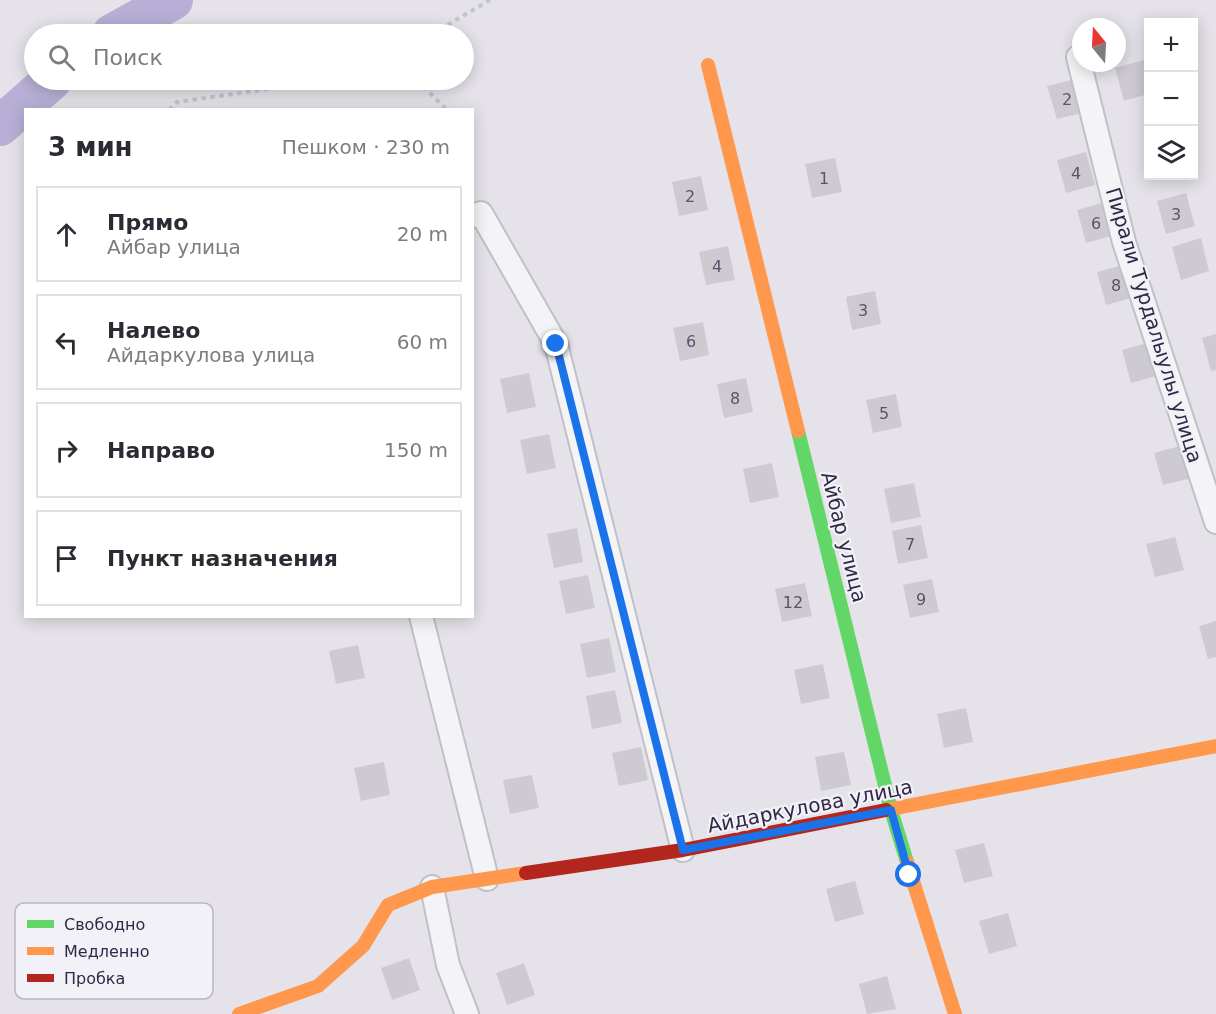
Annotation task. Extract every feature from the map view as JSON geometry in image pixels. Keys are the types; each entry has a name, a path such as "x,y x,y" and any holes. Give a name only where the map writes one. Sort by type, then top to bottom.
{"street":[{"name":"Айбар улица","path":"708,65 891,810 909,875 955,1014"},
{"name":"Пирали Турдалыулы улица","path":"1082,72 1124,242 1216,522"},
{"path":"474,215 481,213 556,344 683,850"},
{"path":"422,618 487,879"},
{"name":"Айдаркулова улица","path":"239,1014 318,986 363,946 388,905 432,887 683,850 1216,746"},
{"path":"432,887 448,965 467,1014"}],"path":[{"path":"449,24 490,0"},
{"path":"171,108 177,102 261,90"},
{"path":"427,90 445,108"}],"building":[{"path":"1144,60 1144,95 1124,101 1116,72 1126,72 1126,65"},
{"path":"1076,79 1086,112 1057,119 1047,86"},
{"path":"1086,152 1095,185 1066,193 1057,160"},
{"path":"835,158 842,192 812,198 805,164"},
{"path":"701,176 708,210 679,216 672,182"},
{"path":"1186,193 1195,226 1166,234 1157,201"},
{"path":"1106,202 1115,235 1086,243 1077,210"},
{"path":"1201,238 1209,271 1181,280 1172,247"},
{"path":"728,246 735,280 706,285 699,252"},
{"path":"1126,264 1135,297 1106,305 1097,272"},
{"path":"875,291 881,324 852,330 846,297"},
{"path":"703,322 709,355 680,361 673,328"},
{"path":"1216,334 1216,370 1211,371 1202,338"},
{"path":"1151,342 1160,375 1131,383 1122,350"},
{"path":"529,373 536,407 507,413 500,379"},
{"path":"746,378 753,412 724,418 717,384"},
{"path":"896,394 902,427 873,433 866,400"},
{"path":"549,434 556,468 527,474 520,440"},
{"path":"1183,445 1192,478 1163,485 1154,453"},
{"path":"772,463 779,497 750,503 743,469"},
{"path":"914,483 921,517 891,523 884,489"},
{"path":"921,525 928,558 898,564 892,531"},
{"path":"577,528 583,562 554,568 547,534"},
{"path":"1175,537 1184,570 1155,577 1146,544"},
{"path":"588,575 595,608 566,614 559,581"},
{"path":"932,579 939,612 910,618 903,585"},
{"path":"805,583 812,616 782,622 775,589"},
{"path":"1216,621 1216,657 1208,659 1199,626"},
{"path":"609,638 616,672 587,678 580,644"},
{"path":"358,645 365,678 336,684 329,651"},
{"path":"823,664 830,698 801,704 794,670"},
{"path":"615,690 622,723 592,729 586,696"},
{"path":"966,708 973,742 944,748 937,714"},
{"path":"641,747 648,780 619,786 612,753"},
{"path":"844,752 851,785 821,791 815,757"},
{"path":"384,762 390,795 361,801 354,768"},
{"path":"532,775 539,808 510,814 503,780"},
{"path":"984,843 993,876 964,883 955,850"},
{"path":"855,881 864,914 835,922 826,889"},
{"path":"1008,913 1017,946 989,954 979,921"},
{"path":"409,958 420,990 392,1000 381,968"},
{"path":"524,963 535,995 507,1005 496,973"},
{"path":"887,976 896,1009 867,1014 859,984"}],"waterway":[{"path":"130,24 173,0"},
{"path":"0,126 41,90"}],"traffic: fast":[{"path":"798,431 891,810 907,862"}],"traffic: slow":[{"path":"708,65 798,431"},
{"path":"886,810 1216,746"},
{"path":"907,862 955,1014"},
{"path":"239,1014 318,986 363,946 388,905 432,887 526,873"}],"traffic: jam":[{"path":"526,873 683,850 886,810"}],"route":[{"path":"556,344 683,850 891,810 909,875"}]}
